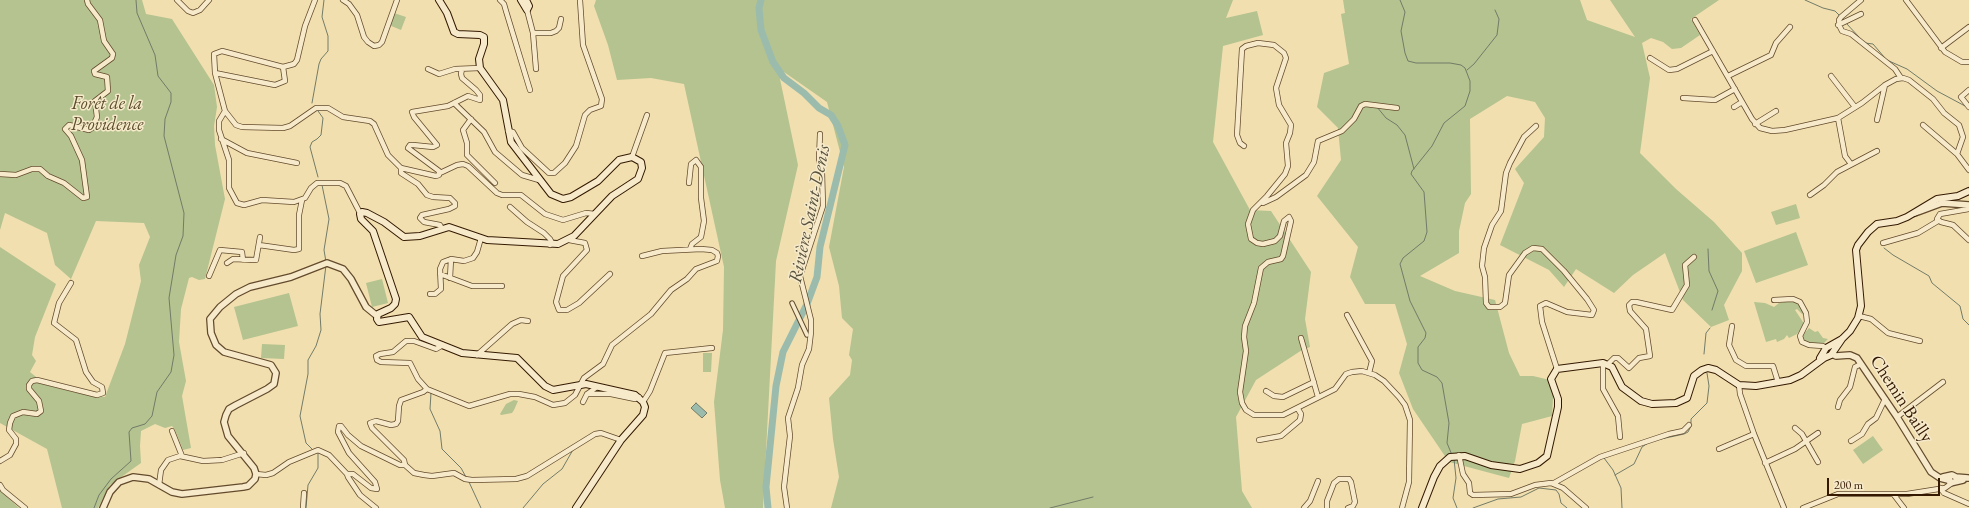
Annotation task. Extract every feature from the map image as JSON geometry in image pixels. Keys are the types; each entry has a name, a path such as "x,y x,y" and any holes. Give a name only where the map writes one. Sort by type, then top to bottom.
{"main road":[{"path":"439,0 447,13 454,32 458,34 480,35 484,37 484,44 479,59 480,68 501,95 508,131 513,146 539,180 555,197 567,199 598,181 619,160 632,157 641,162 642,168 638,179 612,196 569,240 561,244 550,245 481,238 454,228 442,229 420,236 404,237 384,222 367,213 360,213 361,219 374,235 396,299 394,306 377,316 378,321 383,323 409,317 422,337 462,353 509,356 517,358 545,386 553,390 581,384 597,386 641,400 645,406 643,415 621,440 576,508"},
{"path":"521,0 527,10"},
{"path":"526,0 529,6 527,10"},
{"path":"1422,508 1440,466 1455,456 1509,468 1526,468 1542,460 1549,450 1558,407 1558,399 1552,378 1557,369 1606,364 1615,372 1622,387 1638,400 1648,403 1676,402 1685,400 1694,376 1705,369 1716,370 1739,385 1756,386 1796,378 1817,363 1854,327 1859,316 1861,306 1856,257 1858,245 1874,226 1897,221 1915,213 1937,199 1958,196 1969,191"}],"street":[{"path":"0,174 16,175 32,169 40,168 48,176 64,183 83,198 87,197 82,160 71,136 65,130 69,126 89,130 92,128 97,117 96,101 108,91 107,77 95,74 94,71 112,58 113,54 104,41 100,20 88,4 87,0"},
{"path":"177,0 188,11 193,13 200,10 209,0"},
{"path":"315,0 305,26 297,60 294,64 283,67 219,51 213,57 215,73 225,111 233,123 242,127 287,128 320,108 328,108 343,117 366,119 374,124 383,147 401,168 401,173 414,182 427,195 432,197 450,198 455,203 452,208 422,215 420,218 424,222 440,225 442,229"},
{"path":"343,0 349,4 357,15 364,37 374,46 379,45 382,42 397,0"},
{"path":"500,0 504,4 530,90"},
{"path":"508,131 513,132 522,148 549,173 554,173 570,156 578,140 585,115 590,110 601,106 602,99 583,45 580,0"},
{"path":"1861,0 1843,14 1839,20 1842,22 1842,31 1851,34 1895,69 1901,78"},
{"path":"1906,0 1941,48 1955,59 1969,62"},
{"path":"527,10 533,33 536,69"},
{"path":"1842,22 1861,14"},
{"path":"533,33 551,34 559,28 561,19"},
{"path":"1695,20 1755,124 1766,130 1778,131 1838,118 1885,85 1901,78 1909,80 1928,95 1944,113 1959,125 1963,137 1957,154"},
{"path":"1728,76 1771,55 1776,43 1790,27"},
{"path":"1941,48 1969,27"},
{"path":"1244,146 1240,143 1237,135 1242,49 1246,46 1258,43 1274,45 1284,53 1286,58 1276,88 1279,105 1291,125 1290,134 1286,143 1288,166 1284,174 1254,210 1248,224 1251,239 1257,243 1268,243 1275,241 1280,236 1284,221 1289,217 1291,221 1284,256 1281,259 1268,262 1261,268 1254,303 1245,326 1244,337 1246,351 1241,385 1242,403 1246,410 1254,415 1283,415 1335,390 1346,374 1352,372 1375,374 1392,389 1405,405 1409,416 1409,482 1402,508"},
{"path":"1650,58 1669,70 1677,69 1713,51"},
{"path":"215,73 275,85 286,81 283,67"},
{"path":"428,69 439,74 453,69 480,68"},
{"path":"440,173 408,148 410,145 425,144 433,147 437,145 414,117 412,112 438,108 454,103 468,96 477,100 481,98 472,85 462,78 462,69"},
{"path":"1831,76 1855,107"},
{"path":"1877,120 1885,85"},
{"path":"1683,98 1715,100 1735,89"},
{"path":"1969,90 1961,97 1969,107"},
{"path":"1734,106 1742,102"},
{"path":"454,103 486,134 495,152 522,175 539,180"},
{"path":"1260,204 1276,197 1302,179 1309,172 1314,162 1318,141 1342,131 1354,119 1361,106 1365,104 1397,108"},
{"path":"225,111 218,125 221,139 229,160 229,188 237,202 244,205 259,201 294,202 302,200"},
{"path":"1755,124 1776,111"},
{"path":"632,157 647,115"},
{"path":"1838,118 1845,156 1851,164"},
{"path":"471,119 463,130 467,142 466,155 495,183"},
{"path":"1924,125 1957,154 1969,170"},
{"path":"1536,126 1524,137 1506,173 1501,211 1492,225 1484,248 1482,266 1485,277 1486,303 1489,307 1498,307 1504,304 1507,298 1509,275 1525,253 1538,247 1564,271 1587,299 1594,310 1592,315 1567,312 1546,303 1540,306 1542,322 1557,369"},
{"path":"787,508 784,487 790,436 788,418 798,388 802,365 809,349 811,320 800,276 823,206 822,172 818,159 820,134"},
{"path":"221,139 247,153 297,163"},
{"path":"1810,195 1824,185 1835,174 1877,151"},
{"path":"689,183 692,164 696,160 701,167 701,198 704,221 701,237 692,244 690,249"},
{"path":"401,168 436,176 457,165 463,164 468,166 497,193 502,195 521,195 545,214 563,220 586,213 595,214"},
{"path":"259,245 294,250 299,249 299,215 302,200 313,185 317,183 342,184 346,186 360,213"},
{"path":"1915,213 1942,203 1969,205"},
{"path":"510,207 527,222 544,233 552,243 550,245"},
{"path":"1938,221 1937,219 1940,214 1969,209"},
{"path":"1883,243 1918,233 1938,221 1951,223 1969,240"},
{"path":"227,263 233,259 256,260 260,237"},
{"path":"430,294 435,294 441,289 440,274 443,262 451,259 464,260 473,258 477,252 481,238"},
{"path":"569,240 585,243 587,250 561,279 556,302 559,310 567,310 579,303 610,274"},
{"path":"443,345 436,349 414,341 406,341 393,352 376,356 381,362 410,363 417,376 427,389 469,406 510,394 530,395 553,405 558,405 570,400 575,396 589,373 599,368 603,364 612,345 651,314 671,290 687,279 696,269 717,261 717,253 712,250 690,249 662,251 642,256"},
{"path":"209,276 220,250 242,252 243,260"},
{"path":"1620,437 1618,416 1603,389 1606,364 1614,358 1618,358 1629,368 1639,358 1650,356 1646,329 1630,311 1629,305 1632,302 1636,302 1672,310 1687,284 1685,265 1694,256"},
{"path":"450,278 451,259"},
{"path":"103,508 110,492 119,482 133,477 140,476 175,493 248,486 255,479 256,474 254,468 244,453 228,436 224,422 229,409 274,384 276,373 271,365 224,352 216,345 211,333 210,319 220,307 243,290 291,277 323,264 334,264 340,266 346,272 366,307 377,316"},
{"path":"440,274 472,286 502,286"},
{"path":"0,461 10,455 16,444 16,439 9,430 13,416 23,412 37,414 41,411 39,401 29,389 29,385 33,380 97,395 103,393 102,387 93,382 86,372 76,340 54,323 59,304 71,283"},
{"path":"1774,300 1793,299 1800,302 1806,313 1807,322 1800,336 1802,342 1809,345 1823,346 1829,351"},
{"path":"792,303 807,335"},
{"path":"1347,315 1372,361 1369,373"},
{"path":"1859,316 1871,319 1888,333 1920,341"},
{"path":"477,355 512,324 521,320 528,321"},
{"path":"1732,326 1729,345 1736,360 1746,366 1773,366 1778,382"},
{"path":"1301,338 1318,397"},
{"path":"587,394 611,394 641,400 650,391 665,353 712,348"},
{"name":"Chemin Bailly","path":"1829,351 1836,356 1852,355 1861,364 1897,417 1925,463 1936,476 1952,480 1968,478"},
{"path":"1838,407 1840,400 1850,387 1855,366 1861,364"},
{"path":"1266,391 1274,396 1283,397 1314,382"},
{"path":"1897,417 1943,382"},
{"path":"1739,385 1740,394 1754,434 1784,508"},
{"path":"583,402 587,394 597,386"},
{"path":"404,466 404,460 372,428 370,423 376,421 391,425 396,424 398,421 401,400 423,392 427,389"},
{"path":"1851,441 1862,434 1868,424 1876,418 1885,399"},
{"path":"1259,440 1281,436 1300,420 1301,414 1298,409"},
{"path":"1455,456 1469,483 1470,493 1473,496 1511,494 1535,486 1554,484 1600,457 1669,434 1683,431 1689,425"},
{"path":"347,474 353,474 371,488 376,489 375,482 349,453 338,432 339,426 341,426 348,435 361,446 404,466 414,473 432,476 454,473 465,479 472,480 516,479 527,476 595,434 601,433 621,440"},
{"path":"1795,428 1802,434 1818,462"},
{"path":"172,431 182,456"},
{"path":"1765,463 1793,450 1818,433"},
{"path":"1719,449 1754,434"},
{"path":"256,474 266,475 273,473 279,467 318,450 329,454 347,474 348,479 360,495 376,508"},
{"path":"159,484 161,470 168,460 182,456 203,461 222,460 244,453"},
{"path":"1327,508 1327,502 1334,483 1339,479 1348,479 1351,482 1355,502 1353,506 1348,508"},
{"path":"1803,508 1838,494 1894,495 1940,488 1952,480"},
{"path":"1304,508 1310,502 1318,482"},
{"path":"1554,484 1563,488 1586,508"},
{"path":"0,485 3,490 25,508"},
{"path":"1940,488 1944,493 1966,505"},
{"path":"303,508 304,493"},
{"path":"1894,495 1904,508"}],"green space":[{"name":"Forêt de la Providence","path":"0,0 142,0 146,14 172,19 214,85 217,107 214,126 215,145 225,199 205,279 199,280 192,277 189,278 181,309 179,342 186,381 182,396 191,448 183,450 172,426 165,428 155,424 141,431 141,463 110,485 98,508 62,508 47,449 0,423 0,247 56,284 35,337 32,355 36,361 30,372 46,385 73,392 105,397 125,344 141,281 139,265 150,237 144,223 96,221 71,279 55,265 47,233 5,213 0,230"},
{"path":"596,0 1233,0 1226,18 1257,11 1263,35 1223,46 1213,142 1250,210 1271,211 1311,272 1305,319 1310,347 1302,350 1256,380 1236,417 1242,491 1252,508 831,508 839,477 829,398 850,375 852,360 849,355 853,329 842,318 839,286 829,247 844,167 827,102 784,72 780,79 798,165 776,261 763,508 725,508 720,480 714,402 723,330 724,267 684,84 651,78 617,80 608,45 594,6"},
{"path":"1343,0 1580,0 1587,20 1635,37 1610,0 1719,0 1691,19 1700,35 1681,48 1672,49 1663,42 1651,38 1642,43 1650,78 1640,153 1676,189 1714,222 1742,253 1742,271 1724,305 1729,320 1711,327 1683,300 1665,253 1633,275 1614,293 1576,269 1564,287 1549,270 1500,245 1524,183 1515,169 1544,137 1545,118 1535,102 1507,96 1470,119 1471,194 1465,203 1459,231 1459,253 1420,276 1455,291 1495,300 1509,353 1520,376 1533,376 1554,381 1552,416 1522,424 1515,461 1509,478 1449,462 1413,409 1399,373 1407,344 1395,304 1365,304 1350,277 1358,247 1317,196 1341,160 1338,128 1317,107 1324,73 1349,64 1341,14 1345,13"},
{"path":"394,13 406,17 401,30 389,25"},
{"path":"1796,204 1800,218 1776,225 1771,212"},
{"path":"1796,232 1808,265 1756,283 1744,251"},
{"path":"382,279 388,303 372,307 366,283"},
{"path":"289,293 298,326 243,340 234,307"},
{"path":"1790,301 1796,302 1801,307 1803,315 1797,309 1795,310 1803,322 1803,326 1797,334 1789,338 1787,335 1784,339 1777,342 1776,339 1766,342 1754,302 1765,303 1774,307 1779,303"},
{"path":"1809,328 1815,332 1818,331 1823,338 1828,339 1824,343 1809,343 1803,340 1802,336"},
{"path":"262,344 285,345 284,359 261,358"},
{"path":"703,353 712,353 711,372 703,372"},
{"path":"514,400 518,401 512,413 501,415 500,414 506,404"},
{"path":"1873,436 1883,450 1863,464 1853,450"},
{"path":"0,488 2,492 19,508 0,508"}],"shaded area":[{"path":"696,403 707,413 702,418 691,408"}],"waterway":[{"path":"94,508 99,495 111,479 131,461 129,432 132,428 145,424 152,416 157,392 171,372 174,355 169,298 176,255 183,236 184,213 164,136 165,119 171,102 171,93 158,76 155,55 137,13 136,0"},
{"path":"312,103 319,64 321,59 328,51 328,36 322,17 324,0"},
{"name":"Rivière Saint-Denis","path":"761,0 759,8 761,30 773,62 784,78 804,93 819,108 831,115 838,126 845,145 820,247 817,277 807,304 783,352 776,386 766,487 768,508"},
{"path":"1400,0 1405,12 1401,31 1408,61 1416,63 1450,63 1461,65 1465,68 1470,81 1470,91 1465,106 1444,123 1432,146 1412,171 1411,174 1424,192 1427,232 1424,241 1403,258 1400,264 1410,301 1426,333 1425,338 1418,347 1418,363 1422,370 1437,377 1442,383 1449,423 1447,443 1452,455"},
{"path":"1805,0 1823,8 1835,11 1840,16"},
{"path":"1467,70 1474,64 1497,35 1499,19 1495,10"},
{"path":"1846,23 1859,37"},
{"path":"1865,43 1873,44 1885,58"},
{"path":"1889,61 1907,69 1937,91 1965,106"},
{"path":"1377,107 1386,118 1397,125 1405,135 1414,169"},
{"path":"318,111 323,118 321,135 312,142 310,147 318,177"},
{"path":"322,185 329,219 324,250 326,262"},
{"path":"1884,248 1929,276 1932,283 1960,306 1963,319 1969,325"},
{"path":"1708,249 1709,271 1718,291 1712,310"},
{"path":"313,450 306,443 300,416 308,374 308,360 316,346 321,330 320,314 326,265"},
{"path":"1704,354 1706,333 1710,328"},
{"path":"1691,423 1691,419 1707,403 1709,386 1707,373"},
{"path":"431,393 430,409 440,431 442,449 461,468 466,477"},
{"path":"1661,439 1684,434 1688,432 1691,426"},
{"path":"1615,475 1634,464 1642,447 1648,443"},
{"path":"523,508 543,484 562,469 574,448"},
{"path":"306,508 308,485 318,468 318,453"},
{"path":"1604,458 1613,470 1621,488 1622,508"},
{"path":"1454,459 1456,478 1453,498 1457,508"},
{"path":"469,482 481,508"},
{"path":"1473,508 1498,499 1521,497 1539,488 1556,490 1559,494 1561,503 1567,508"},
{"path":"1050,508 1093,497"}]}
